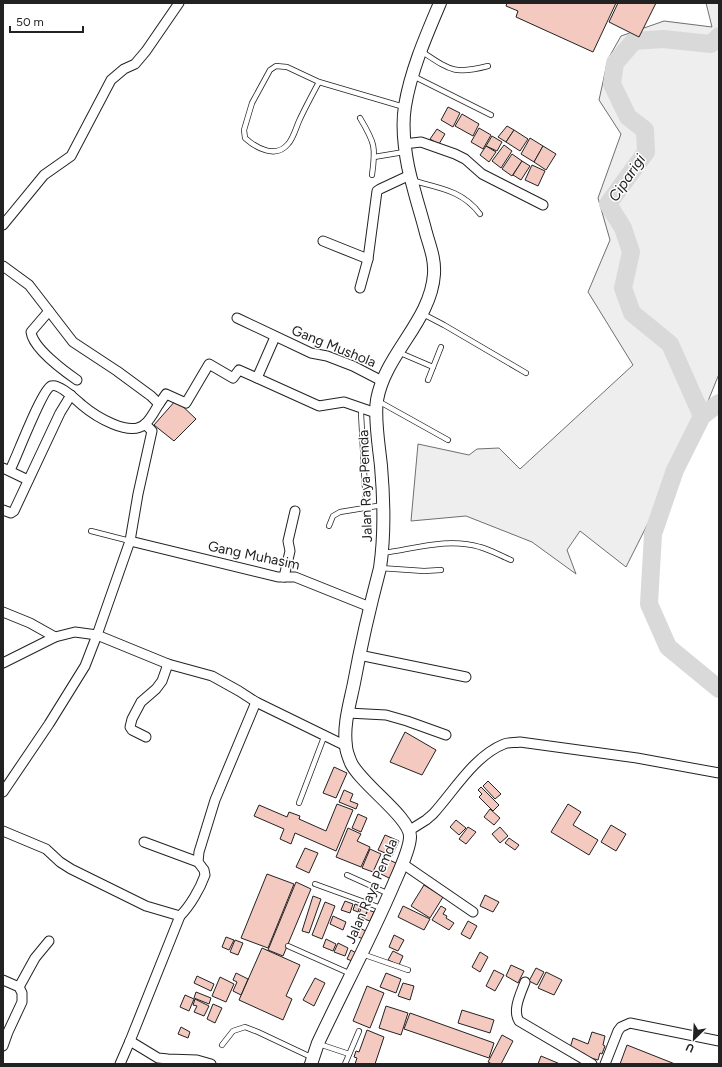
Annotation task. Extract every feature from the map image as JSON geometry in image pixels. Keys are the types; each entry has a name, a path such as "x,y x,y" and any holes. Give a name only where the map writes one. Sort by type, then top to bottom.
{"main road":[{"name":"Jalan Raya Pemda","path":"312,1061 318,1043 383,908 402,864 410,838 410,830 398,814 360,777 351,763 346,746 348,713 359,655 382,554 384,529 383,485 377,400 382,381 421,314 429,296 434,276 434,262 410,178 405,148 404,107 412,75 437,4"}],"street":[{"path":"3,225 44,175 71,156 111,80 124,69 135,64 146,51 178,3"},
{"path":"405,148 421,142 455,154 465,159 482,174 543,205"},
{"path":"360,288 368,259 377,191 410,178"},
{"path":"323,241 368,259"},
{"path":"3,266 29,285 73,342 117,371 151,396 159,404"},
{"path":"49,312 31,332 32,337 56,364 78,380"},
{"name":"Gang Mushola","path":"237,318 310,353 327,356 353,366 382,381"},
{"name":"Gang Mushola","path":"257,378 276,337"},
{"path":"28,480 7,468 42,398 53,385 71,395 82,406 116,425 127,429 134,429 145,424 166,394 186,403 209,364 232,378 239,370 319,406 344,402 377,416"},
{"path":"3,510 11,513 14,511 60,413 71,395"},
{"path":"361,414 377,416"},
{"path":"3,792 6,782 49,724 84,666 97,635 130,541 138,494 152,431 145,424"},
{"path":"284,577 290,551 288,541 295,511"},
{"name":"Gang Muhasim","path":"130,541 278,577 295,577 370,607"},
{"path":"3,612 30,623 55,636"},
{"path":"3,663 55,636 74,632 97,635 168,664 212,676 240,691 256,702 324,737 346,746"},
{"path":"359,655 466,677"},
{"path":"146,737 132,730 130,727 132,719 142,702 162,681 168,664"},
{"path":"198,862 215,800 256,702"},
{"path":"348,713 386,715 408,721 446,735"},
{"path":"410,830 433,814 473,766 491,752 505,744 520,742 637,758 719,773"},
{"path":"3,831 42,847 71,869 146,906 180,916"},
{"path":"120,1064 180,916 196,893 205,875 204,870 198,862 144,842"},
{"path":"402,864 473,912"},
{"path":"19,986 35,958 49,941"},
{"path":"3,980 19,986 22,993 22,1002 3,1046"},
{"path":"525,982 516,1010 516,1016 519,1021 592,1064"},
{"path":"605,1064 618,1031 630,1023 719,1041"},
{"path":"130,1042 158,1058 197,1060 212,1064"}],"lane":[{"path":"420,51 452,70 468,71 488,66"},
{"path":"319,82 289,144 279,151 267,151 253,146 245,138 244,130 252,103 270,70 276,66 287,67 319,82 404,107"},
{"path":"412,75 491,115"},
{"path":"360,118 372,136 374,150 372,175"},
{"path":"374,157 405,148"},
{"path":"410,178 456,194 469,201 480,214"},
{"path":"421,314 444,325 526,373"},
{"path":"428,380 442,347"},
{"path":"398,352 433,367"},
{"path":"377,400 448,440"},
{"path":"361,414 366,508"},
{"path":"329,526 333,516 340,512 383,505"},
{"path":"91,531 130,541"},
{"path":"382,554 431,544 456,543 480,546 511,560"},
{"path":"380,568 424,571 441,570"},
{"path":"299,803 324,737"},
{"path":"347,875 389,894"},
{"path":"315,884 383,908"},
{"path":"288,946 351,974"},
{"path":"360,954 408,970"},
{"path":"222,1045 233,1031 245,1028 258,1032 312,1061"},
{"path":"345,1064 359,1031"},
{"path":"318,1043 349,1054"}],"shaded area":[{"path":"706,3 719,3 719,374 702,416 626,567 580,531 567,550 576,574 532,542 466,516 411,521 418,444 469,455 477,449 499,448 520,469 633,365 588,292 610,240 598,198 621,134 599,100 608,59 621,36 664,21 712,27"}],"building":[{"path":"507,3 616,3 593,52 516,17 518,11 506,6"},
{"path":"618,3 656,3 639,37 609,22"},
{"path":"448,107 460,113 453,127 441,120"},
{"path":"462,114 479,124 473,136 455,126"},
{"path":"507,126 514,130 506,142 498,137"},
{"path":"479,128 491,135 483,149 471,142"},
{"path":"437,129 445,134 439,144 430,139"},
{"path":"514,130 528,139 520,151 506,142"},
{"path":"492,136 502,142 497,151 486,146"},
{"path":"530,138 543,146 534,162 521,154"},
{"path":"504,145 512,151 501,168 492,161"},
{"path":"486,146 496,152 489,162 480,155"},
{"path":"543,146 556,154 546,170 534,162"},
{"path":"512,154 522,161 512,176 502,169"},
{"path":"522,161 530,166 521,180 513,175"},
{"path":"532,165 545,171 538,186 525,180"},
{"path":"176,400 196,419 174,441 154,425"},
{"path":"405,732 436,750 422,775 390,762"},
{"path":"334,767 347,773 336,798 323,793"},
{"path":"488,781 501,794 495,799 483,786"},
{"path":"481,787 499,805 493,811 479,797 482,794 478,790"},
{"path":"344,790 353,794 350,801 358,804 356,809 339,802"},
{"path":"337,804 353,810 336,851 295,833 291,844 280,839 284,829 254,816 259,805 287,817 289,812 300,816 299,819 326,831"},
{"path":"568,804 581,812 573,825 598,840 589,855 551,832"},
{"path":"490,809 500,818 494,825 484,817"},
{"path":"358,814 367,818 361,832 352,828"},
{"path":"456,820 466,828 459,835 450,827"},
{"path":"611,825 626,834 616,851 601,842"},
{"path":"468,827 476,832 466,844 459,839"},
{"path":"500,827 508,836 500,843 492,834"},
{"path":"348,828 361,834 357,841 370,847 361,867 336,857"},
{"path":"385,835 399,841 392,856 378,850"},
{"path":"509,838 519,845 515,850 505,843"},
{"path":"305,848 318,853 309,873 296,867"},
{"path":"370,849 381,854 373,872 362,868"},
{"path":"385,858 398,864 391,879 379,873"},
{"path":"267,874 294,884 268,948 241,938"},
{"path":"296,882 311,889 283,956 268,950"},
{"path":"424,885 443,897 430,918 411,906"},
{"path":"485,895 499,902 493,912 480,906"},
{"path":"313,896 321,899 309,933 302,931"},
{"path":"345,901 353,904 350,913 341,910"},
{"path":"325,902 335,906 322,939 312,935"},
{"path":"355,904 360,906 358,912 353,910"},
{"path":"362,906 368,909 364,918 358,916"},
{"path":"403,906 430,919 424,930 398,917"},
{"path":"441,906 446,909 443,914 447,916 446,918 454,923 449,930 432,920"},
{"path":"368,910 374,912 370,921 364,919"},
{"path":"333,916 346,922 343,930 330,924"},
{"path":"468,921 477,926 470,939 461,934"},
{"path":"357,927 366,931 363,939 354,935"},
{"path":"394,935 404,940 398,951 389,947"},
{"path":"226,937 234,940 229,950 222,947"},
{"path":"326,939 336,944 333,951 323,947"},
{"path":"235,940 243,943 238,955 230,952"},
{"path":"338,943 348,948 345,956 334,952"},
{"path":"262,948 300,965 286,996 292,999 283,1020 239,1000"},
{"path":"351,950 356,953 352,961 347,959"},
{"path":"393,951 403,956 399,965 388,960"},
{"path":"480,952 488,957 480,972 472,967"},
{"path":"511,965 524,971 518,983 506,976"},
{"path":"536,968 544,972 537,985 529,981"},
{"path":"494,970 504,975 495,991 486,986"},
{"path":"546,972 562,980 554,995 538,988"},
{"path":"236,973 248,979 241,995 233,991 237,982 233,980"},
{"path":"386,973 401,979 396,993 380,987"},
{"path":"197,976 214,984 211,991 194,983"},
{"path":"220,977 234,984 226,1002 212,996"},
{"path":"315,978 325,983 314,1006 303,1000"},
{"path":"403,983 414,986 410,1000 398,996"},
{"path":"367,986 384,993 370,1028 353,1021"},
{"path":"196,992 211,998 209,1004 194,998"},
{"path":"185,995 194,999 189,1011 180,1007"},
{"path":"195,999 209,1006 204,1016 194,1012 197,1006 193,1005"},
{"path":"213,1004 222,1008 215,1023 207,1019"},
{"path":"386,1006 408,1013 401,1035 379,1028"},
{"path":"462,1010 494,1020 490,1033 458,1023"},
{"path":"410,1013 494,1043 489,1058 404,1029"},
{"path":"181,1027 190,1032 188,1038 178,1034"},
{"path":"367,1030 384,1037 375,1064 355,1064 357,1058 354,1057 356,1051 359,1052"},
{"path":"592,1032 605,1036 603,1045 605,1046 602,1054 600,1053 598,1060 584,1056 585,1054 570,1048 573,1038 588,1044"},
{"path":"502,1035 513,1041 501,1064 492,1064 488,1062"},
{"path":"627,1045 675,1064 620,1064"},
{"path":"541,1056 560,1064 538,1064"}],"waterway":[{"name":"Ciparigi","path":"702,416 670,344 632,313 623,288 631,252 623,228 608,204 646,152 645,130 628,117 612,84 615,63 634,41 663,39 711,44 719,36"},
{"path":"719,403 702,416 675,470 653,534 649,604 668,647 719,689"}]}
